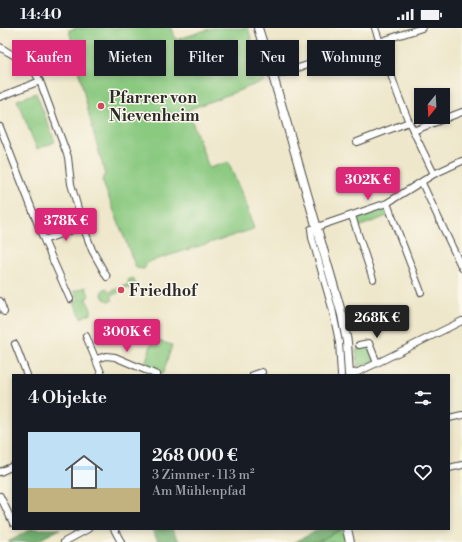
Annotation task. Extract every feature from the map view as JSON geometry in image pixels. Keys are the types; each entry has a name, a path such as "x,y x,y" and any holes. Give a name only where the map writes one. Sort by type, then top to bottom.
{"main road":[{"path":"258,28 262,40"},
{"path":"273,76 346,332 348,350 346,374"},
{"path":"347,530 350,542"}],"street":[{"path":"375,28 379,40"},
{"path":"386,40 422,28"},
{"path":"0,47 27,62 34,70 40,81 68,157 71,184 83,226 92,250 107,277"},
{"path":"392,76 409,122 434,174"},
{"path":"0,97 40,81"},
{"path":"413,131 462,112"},
{"path":"357,142 409,122"},
{"path":"0,127 44,240 70,298"},
{"path":"317,227 387,203 422,183 434,174 462,161"},
{"path":"422,183 462,268"},
{"path":"387,203 420,292"},
{"path":"352,216 372,280"},
{"path":"44,240 83,226"},
{"path":"0,301 4,312"},
{"path":"350,374 358,372 462,321"},
{"path":"86,336 102,374"},
{"path":"359,345 369,343 377,363"},
{"path":"15,344 27,374"},
{"path":"96,359 106,356 115,357 155,374"},
{"path":"257,374 262,372"},
{"path":"450,418 462,415"},
{"path":"450,468 462,465"},
{"path":"0,472 12,466"},
{"path":"0,496 12,521"},
{"path":"64,542 86,530"},
{"path":"114,530 120,542"}],"green space":[{"path":"77,28 172,28 176,40 212,28 248,28 252,40 246,40 246,76 262,76 264,81 188,110 209,168 228,162 244,199 254,229 148,262 144,269 136,268 102,180 105,174 80,76 86,76 86,40 71,40 69,30"},
{"path":"36,93 55,142 37,149 17,100"},
{"path":"386,207 390,215 358,227 355,218"},
{"path":"133,278 138,289 132,291 130,287 111,296 113,300 110,301 104,299 102,295 103,290 107,288 109,292 129,284 128,280"},
{"path":"86,287 89,296 86,299 91,309 91,313 81,318 74,302 79,300 74,291"},
{"path":"153,339 172,345 163,374 144,367"},
{"path":"368,346 375,361 358,367 356,350"},
{"path":"29,530 58,530 35,542 8,542"},
{"path":"152,530 173,530 180,542 159,542"},
{"path":"318,530 340,530 317,542 295,542"},
{"path":"342,530 346,542 317,542"}],"place":[{"name":"Pfarrer von Nievenheim","path":"101,106"},
{"name":"Friedhof","path":"121,290"}]}
